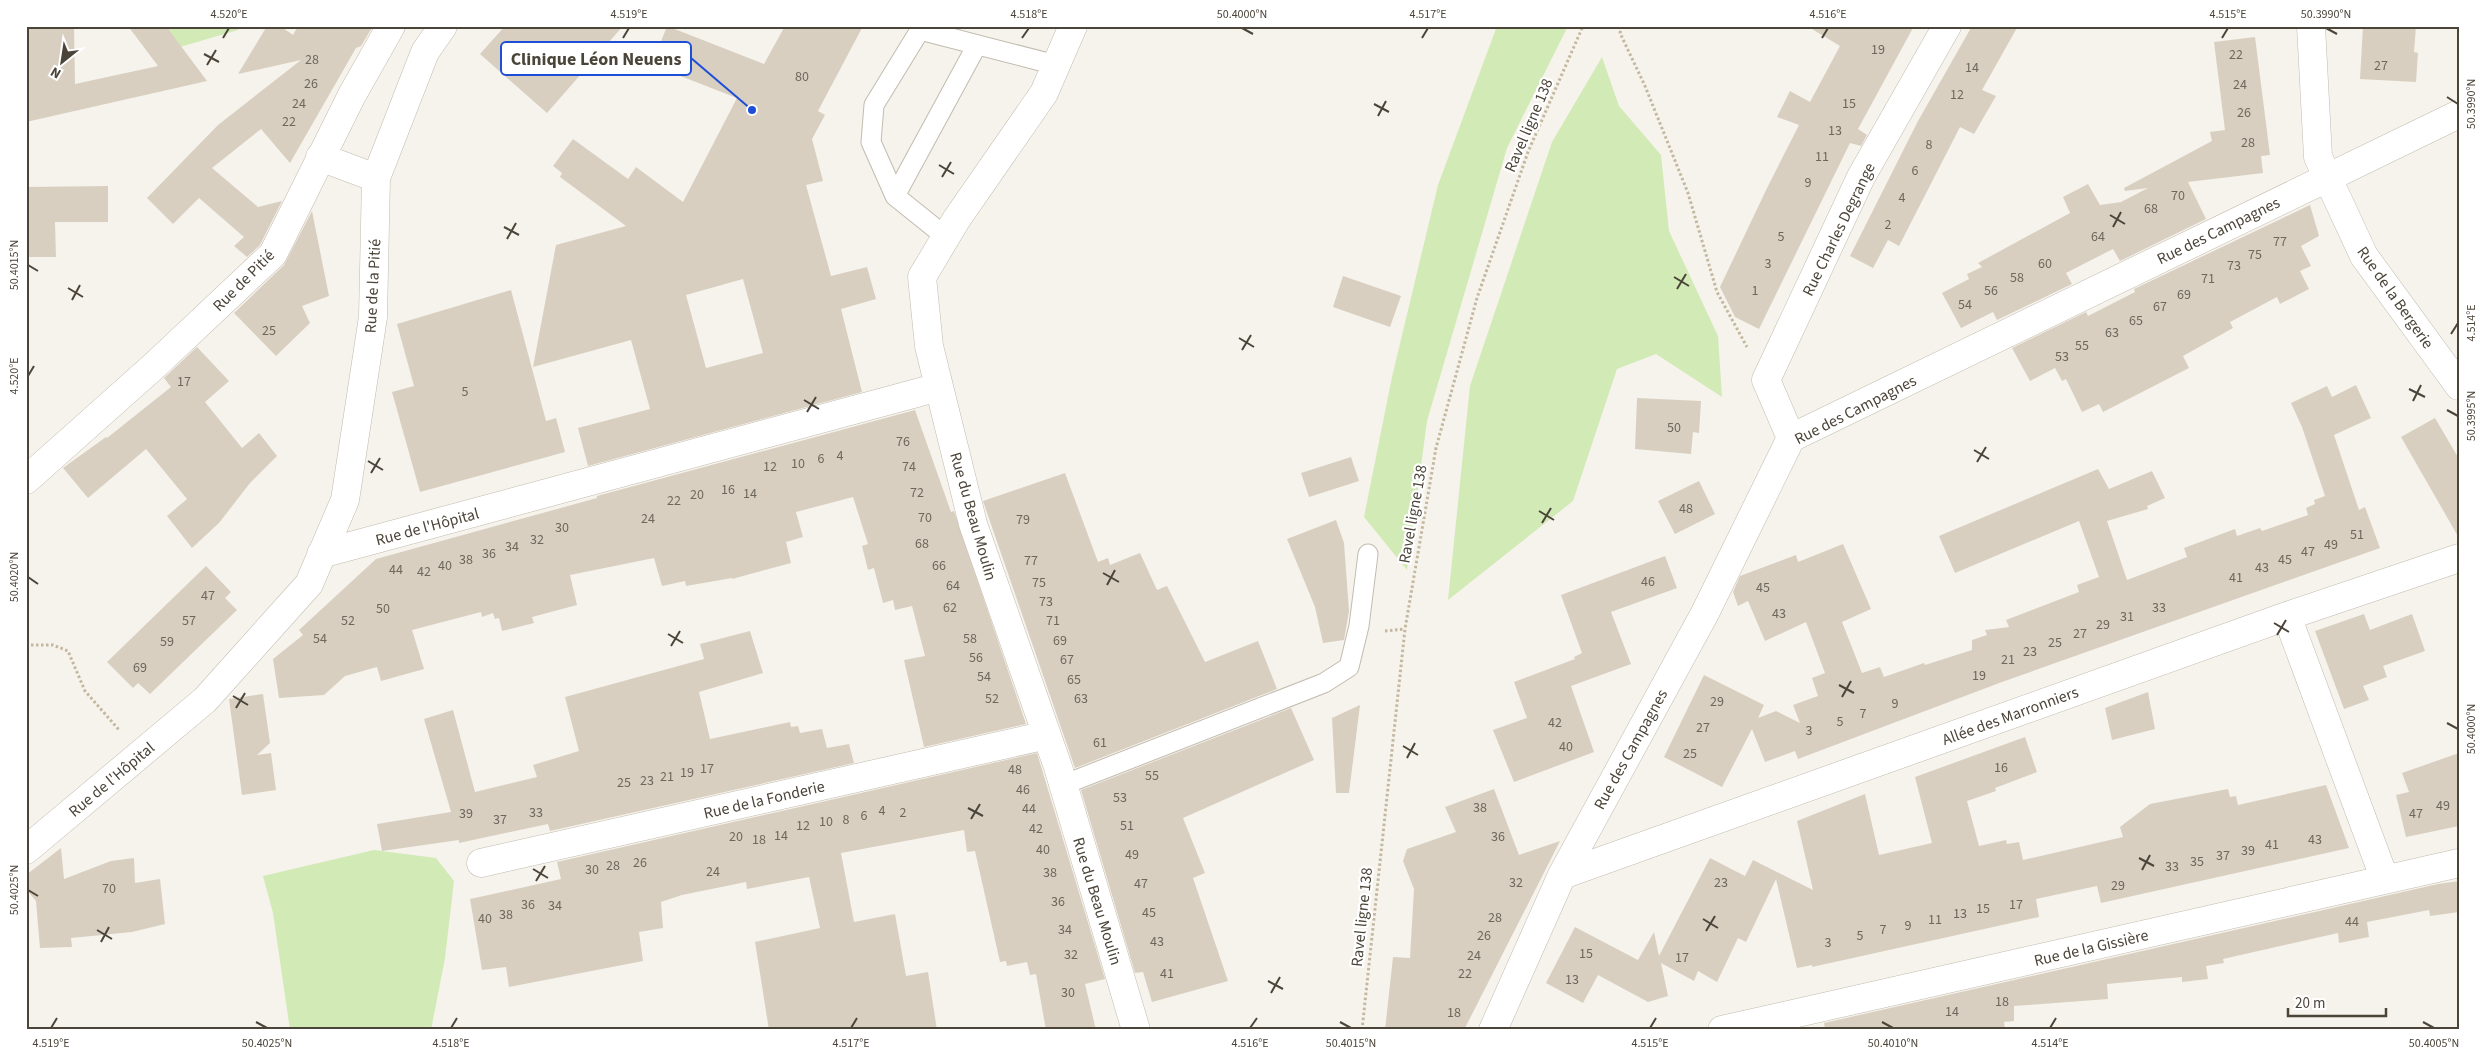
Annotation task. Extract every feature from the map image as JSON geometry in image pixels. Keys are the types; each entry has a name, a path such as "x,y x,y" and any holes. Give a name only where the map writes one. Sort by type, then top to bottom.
{"street":[{"name":"Rue de Pitié","path":"26,480 154,366 273,254 320,157 391,26"},
{"name":"Rue de la Pitié","path":"321,554 345,500 373,317 376,178 425,52 443,26"},
{"name":"Rue du Beau Moulin","path":"1073,26 1044,93 946,236 922,277 929,346 973,524 1047,735 1136,1030"},
{"name":"Rue Charles Degrange","path":"1766,380 1860,177 1946,26"},
{"name":"Rue de la Bergerie","path":"2311,26 2318,157 2364,256 2459,386"},
{"name":"Rue des Campagnes","path":"1494,1030 1562,875 1705,613 1791,438 2459,114"},
{"path":"320,157 376,178"},
{"path":"1766,380 1791,438"},
{"name":"Rue de l'Hôpital","path":"26,850 205,700 309,584 321,554 939,387"},
{"name":"Allée des Marronniers","path":"1562,875 2288,616 2459,558"},
{"path":"2288,616 2385,880"},
{"name":"Rue de la Fonderie","path":"481,863 1047,735"},
{"name":"Rue de la Gissière","path":"1722,1030 2459,863"}],"lane":[{"path":"946,236 895,196 871,142 874,105 920,30 1056,65"},
{"path":"895,196 978,45"},
{"path":"1063,785 1324,683 1349,667 1359,626 1368,554"}],"path":[{"name":"Ravel ligne 138","path":"1362,1030 1404,628 1436,448 1477,298 1521,170 1583,26"},
{"path":"1622,26 1620,33 1645,86 1688,193 1717,292 1766,380"},
{"path":"26,646 53,645 68,651 86,692 141,754"}],"green space":[{"path":"149,26 240,26 238,30 180,47"},
{"path":"1497,26 1568,26 1507,148 1427,421 1407,570 1364,517 1392,377 1438,185"},
{"path":"1602,57 1619,106 1661,155 1669,231 1718,336 1722,397 1656,354 1617,369 1573,501 1448,600 1470,386 1552,142"},
{"path":"374,850 436,858 454,881 445,958 431,1030 290,1030 273,913 263,876"}],"building":[{"path":"26,26 74,26 75,84 158,66 128,26 166,26 207,81 26,122"},
{"path":"267,26 280,26 293,35 298,26 373,26 361,46 356,48 290,163 261,129 212,168 258,207 282,201 260,245 247,257 234,246 244,237 199,198 173,224 147,198 218,125 301,60 238,74"},
{"path":"505,26 623,26 547,113 480,54"},
{"path":"667,26 764,64 785,26 863,26 818,111 825,115 812,139 823,181 806,185 831,276 867,267 876,299 841,309 862,392 588,466 578,428 650,409 631,340 533,367 556,245 626,226 560,177 562,173 553,166 573,139 628,179 636,167 683,202 737,98 652,65","holes":["743,279 763,353 706,368 686,295"]},
{"path":"1807,26 1914,26 1858,129 1867,135 1861,146 1850,143 1759,329 1735,317 1720,287 1799,125 1777,117 1790,91 1810,102 1840,46"},
{"path":"1972,26 2018,26 1982,90 1996,96 1974,134 1960,127 1899,246 1888,240 1873,268 1850,256 1918,121"},
{"path":"2363,26 2416,26 2414,52 2418,53 2416,82 2360,79"},
{"path":"2255,37 2270,155 2261,156 2263,173 2188,182 2206,219 2120,261 2113,249 2066,273 2072,284 1997,320 1993,312 1961,328 1942,293 1969,279 1967,274 1982,267 1978,263 2070,213 2063,197 2088,184 2100,205 2121,202 2148,188 2125,191 2124,188 2212,141 2210,132 2225,130 2214,42"},
{"path":"108,186 108,222 55,222 56,257 26,257 26,187"},
{"path":"2310,205 2319,236 2301,246 2311,266 2300,271 2309,289 2280,304 2277,297 2230,322 2233,328 2183,356 2189,368 2103,412 2099,404 2082,412 2066,379 2062,381 2055,368 2030,381 2012,348 2086,312 2088,316 2135,292 2134,289"},
{"path":"312,211 329,296 302,306 310,323 276,356 234,313 284,265"},
{"path":"1343,276 1401,296 1390,327 1333,307"},
{"path":"511,290 546,421 556,418 565,452 420,492 392,392 414,386 397,324"},
{"path":"197,347 229,381 205,402 242,448 259,433 277,456 250,483 219,523 192,548 167,516 187,499 146,449 88,498 63,468 107,438 171,387 164,378"},
{"path":"2356,385 2371,418 2334,435 2359,510 2365,507 2380,548 2002,682 1798,759 1795,751 1765,762 1752,729 1722,787 1664,757 1704,675 1764,705 1758,718 1776,711 1800,723 1793,705 1818,696 1812,678 1825,673 1806,622 1765,641 1748,601 1738,606 1733,592 1740,576 1796,555 1798,562 1843,544 1871,609 1842,622 1862,673 1880,667 1884,677 1924,663 1925,665 1972,650 1972,640 1987,635 1985,630 2009,627 2006,620 2079,592 2077,585 2099,577 2079,521 1955,573 1939,536 2098,469 2109,489 2152,471 2165,498 2147,506 2148,509 2107,521 2127,580 2187,557 2184,548 2235,529 2237,536 2260,528 2262,531 2308,515 2306,508 2315,504 2314,500 2325,496 2302,427 2291,403 2327,386 2332,397"},
{"path":"1637,398 1701,401 1699,433 1693,432 1691,454 1635,449"},
{"path":"915,410 951,512 954,511 1026,724 924,747 904,660 925,656 912,606 895,610 893,600 883,603 874,568 868,570 862,546 868,544 853,497 796,512 803,537 786,542 791,563 732,579 686,586 685,581 662,586 654,558 570,575 577,605 532,617 534,623 502,631 499,618 495,619 493,613 482,617 481,612 412,630 424,669 381,681 377,667 345,676 324,695 279,698 273,659 303,635 299,630 376,559 597,498 597,496"},
{"path":"2435,418 2459,459 2459,538 2401,437"},
{"path":"1351,457 1359,481 1309,497 1301,473"},
{"path":"1065,473 1098,562 1108,558 1110,565 1140,553 1157,590 1167,586 1205,662 1258,641 1277,689 1075,768 983,501"},
{"path":"1699,481 1715,514 1675,534 1658,501"},
{"path":"1336,520 1344,543 1349,611 1344,640 1323,643 1315,607 1287,539"},
{"path":"1665,556 1677,588 1611,612 1631,664 1571,686 1594,752 1514,782 1493,730 1527,718 1514,682 1575,659 1574,657 1582,653 1561,595"},
{"path":"206,566 231,592 225,598 237,610 150,694 138,683 133,688 107,662"},
{"path":"2364,614 2370,630 2412,614 2425,651 2383,666 2387,677 2363,686 2369,700 2344,709 2315,631"},
{"path":"750,631 763,673 699,692 710,739 790,722 791,727 798,726 800,733 822,729 827,748 849,744 854,763 550,831 548,824 459,843 459,840 382,851 377,824 451,812 424,719 453,710 475,792 537,777 533,765 579,751 565,697 704,659 700,644"},
{"path":"2148,692 2155,729 2112,740 2105,708"},
{"path":"263,694 270,743 257,755 271,753 276,790 242,795 229,699"},
{"path":"1360,705 1349,793 1336,793 1332,718"},
{"path":"1291,708 1314,760 1183,818 1205,873 1193,878 1228,981 1152,1002 1143,972 1135,973 1081,790"},
{"path":"2025,737 2037,772 1995,788 1996,791 1967,801 1979,846 2006,840 2007,844 2019,842 2023,860 2123,837 2120,827 2150,804 2228,789 2230,797 2236,796 2238,805 2326,785 2349,848 2101,903 2097,886 2036,899 2039,917 1812,967 1812,965 1797,968 1776,879 1746,942 1738,938 1717,982 1698,971 1694,981 1661,963 1668,996 1648,1002 1598,975 1583,1003 1546,983 1575,927 1638,960 1654,932 1659,956 1710,858 1745,876 1753,860 1813,890 1797,821 1865,794 1879,855 1932,843 1915,777"},
{"path":"1037,753 1105,979 1085,984 1096,1030 1046,1030 1036,974 1030,975 1027,962 1007,966 1006,961 1000,962 975,851 967,852 964,830 841,853 854,922 895,914 906,976 928,972 937,1030 769,1030 755,942 820,928 809,877 747,889 746,882 682,895 661,902 663,928 639,932 643,961 509,987 506,967 482,970 470,899 561,879 557,862"},
{"path":"2459,753 2459,826 2406,837 2396,795 2409,792 2402,773"},
{"path":"1494,789 1519,855 1560,841 1464,1030 1385,1030 1393,957 1410,958 1414,889 1403,861 1407,849 1456,832 1445,807"},
{"path":"61,848 64,879 111,861 134,858 135,883 160,879 165,924 132,932 71,938 72,947 40,948 36,901 26,889 26,875"},
{"path":"2459,881 2459,912 2430,916 2429,910 2367,922 2369,937 2339,943 2338,933 2223,959 2224,963 2206,966 2208,979 2182,982 2182,977 2107,984 2108,999 2014,1006 2014,1021 2004,1022 2005,1030 1825,1030 1824,1023 2438,884"}],"place":[{"name":"Clinique Léon Neuens","path":"752,110"}]}
